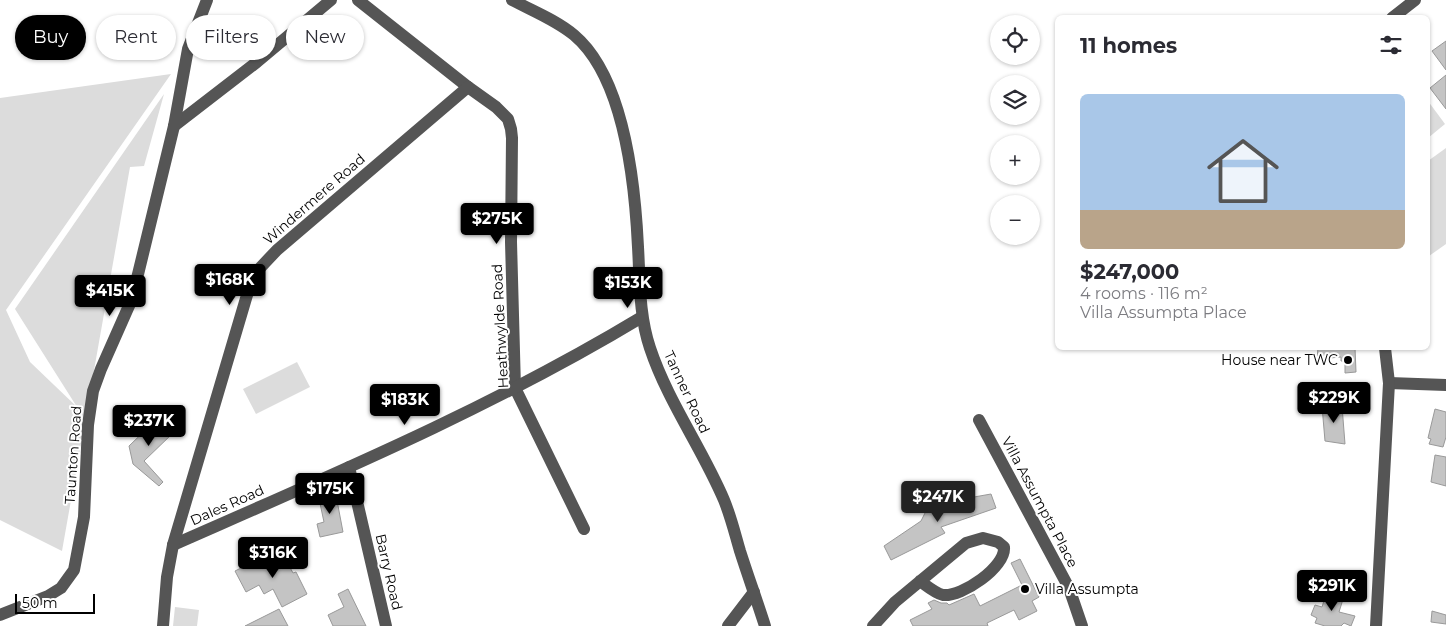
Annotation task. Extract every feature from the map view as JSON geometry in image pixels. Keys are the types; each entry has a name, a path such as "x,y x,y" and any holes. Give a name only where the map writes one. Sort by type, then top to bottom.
{"street":[{"name":"Taunton Road","path":"0,615 48,596 61,588 74,570 84,517 88,425 93,390 132,299 174,126 188,49 207,0"},
{"path":"174,126 257,62 332,0"},
{"name":"Heathwylde Road","path":"358,0 500,110 508,119 512,128 511,242 515,388 584,529"},
{"name":"Tanner Road","path":"512,0 561,25 575,36 590,52 608,86 616,107 630,158 638,243 642,317 649,345 662,382 724,501 765,626"},
{"path":"1396,15 1415,0"},
{"name":"Windermere Road","path":"163,626 167,577 174,545 247,295 260,268 290,237 468,87"},
{"name":"Dales Road","path":"174,545 349,467 515,388 642,317"},
{"path":"1376,626 1389,384 1385,350"},
{"path":"1389,384 1446,385"},
{"name":"Villa Assumpta Place","path":"979,420 1068,588 1082,626"},
{"name":"Barry Road","path":"349,467 386,626"},
{"path":"873,626 895,602 920,580 966,543 982,538 998,542 1004,548 1004,555 985,577 956,593 941,594 920,580"},
{"path":"728,626 754,592"}],"shaded area":[{"path":"171,74 6,310 30,362 77,407 15,309 164,94 144,166 130,167 62,551 0,520 0,98"},
{"path":"1430,104 1445,124 1430,136"},
{"path":"1446,148 1446,244 1430,255 1430,160"},
{"path":"297,362 310,387 256,414 243,389"},
{"path":"175,607 199,610 197,626 173,626"}],"building":[{"path":"1446,41 1446,70 1432,51"},
{"path":"1446,75 1446,109 1430,88"},
{"name":"House near TWC","path":"1318,350 1355,350 1356,372 1345,373 1345,361 1341,361 1341,357 1317,359"},
{"path":"1322,406 1342,406 1345,444 1325,441"},
{"path":"1435,409 1446,412 1446,437 1443,447 1429,444 1431,439 1428,438"},
{"path":"160,416 172,434 144,461 163,482 159,486 133,464 129,446"},
{"path":"1435,455 1446,457 1446,486 1431,482"},
{"path":"335,490 343,532 320,537 317,524 324,522 318,494"},
{"path":"991,494 996,508 941,527 945,533 891,560 884,546 921,521 929,505"},
{"path":"282,553 293,573 296,572 307,594 282,607 273,589 264,594 259,585 246,592 235,571 267,555 270,560"},
{"name":"Villa Assumpta","path":"1020,559 1039,597 1032,601 1037,611 1019,620 1014,610 987,623 988,626 913,626 910,620 932,609 928,603 934,600 949,605 974,594 980,606 1022,585 1011,563"},
{"path":"348,589 366,626 333,626 328,615 344,607 338,594"},
{"path":"1327,591 1344,596 1339,612 1355,616 1351,626 1344,623 1341,626 1325,626 1315,623 1317,618 1311,615 1315,605 1322,607"},
{"path":"279,609 288,626 245,626"},
{"path":"1432,611 1446,615 1446,624 1431,622"}],"place":[{"name":"House near TWC","path":"1348,360"},
{"name":"Villa Assumpta","path":"1025,589"}]}
